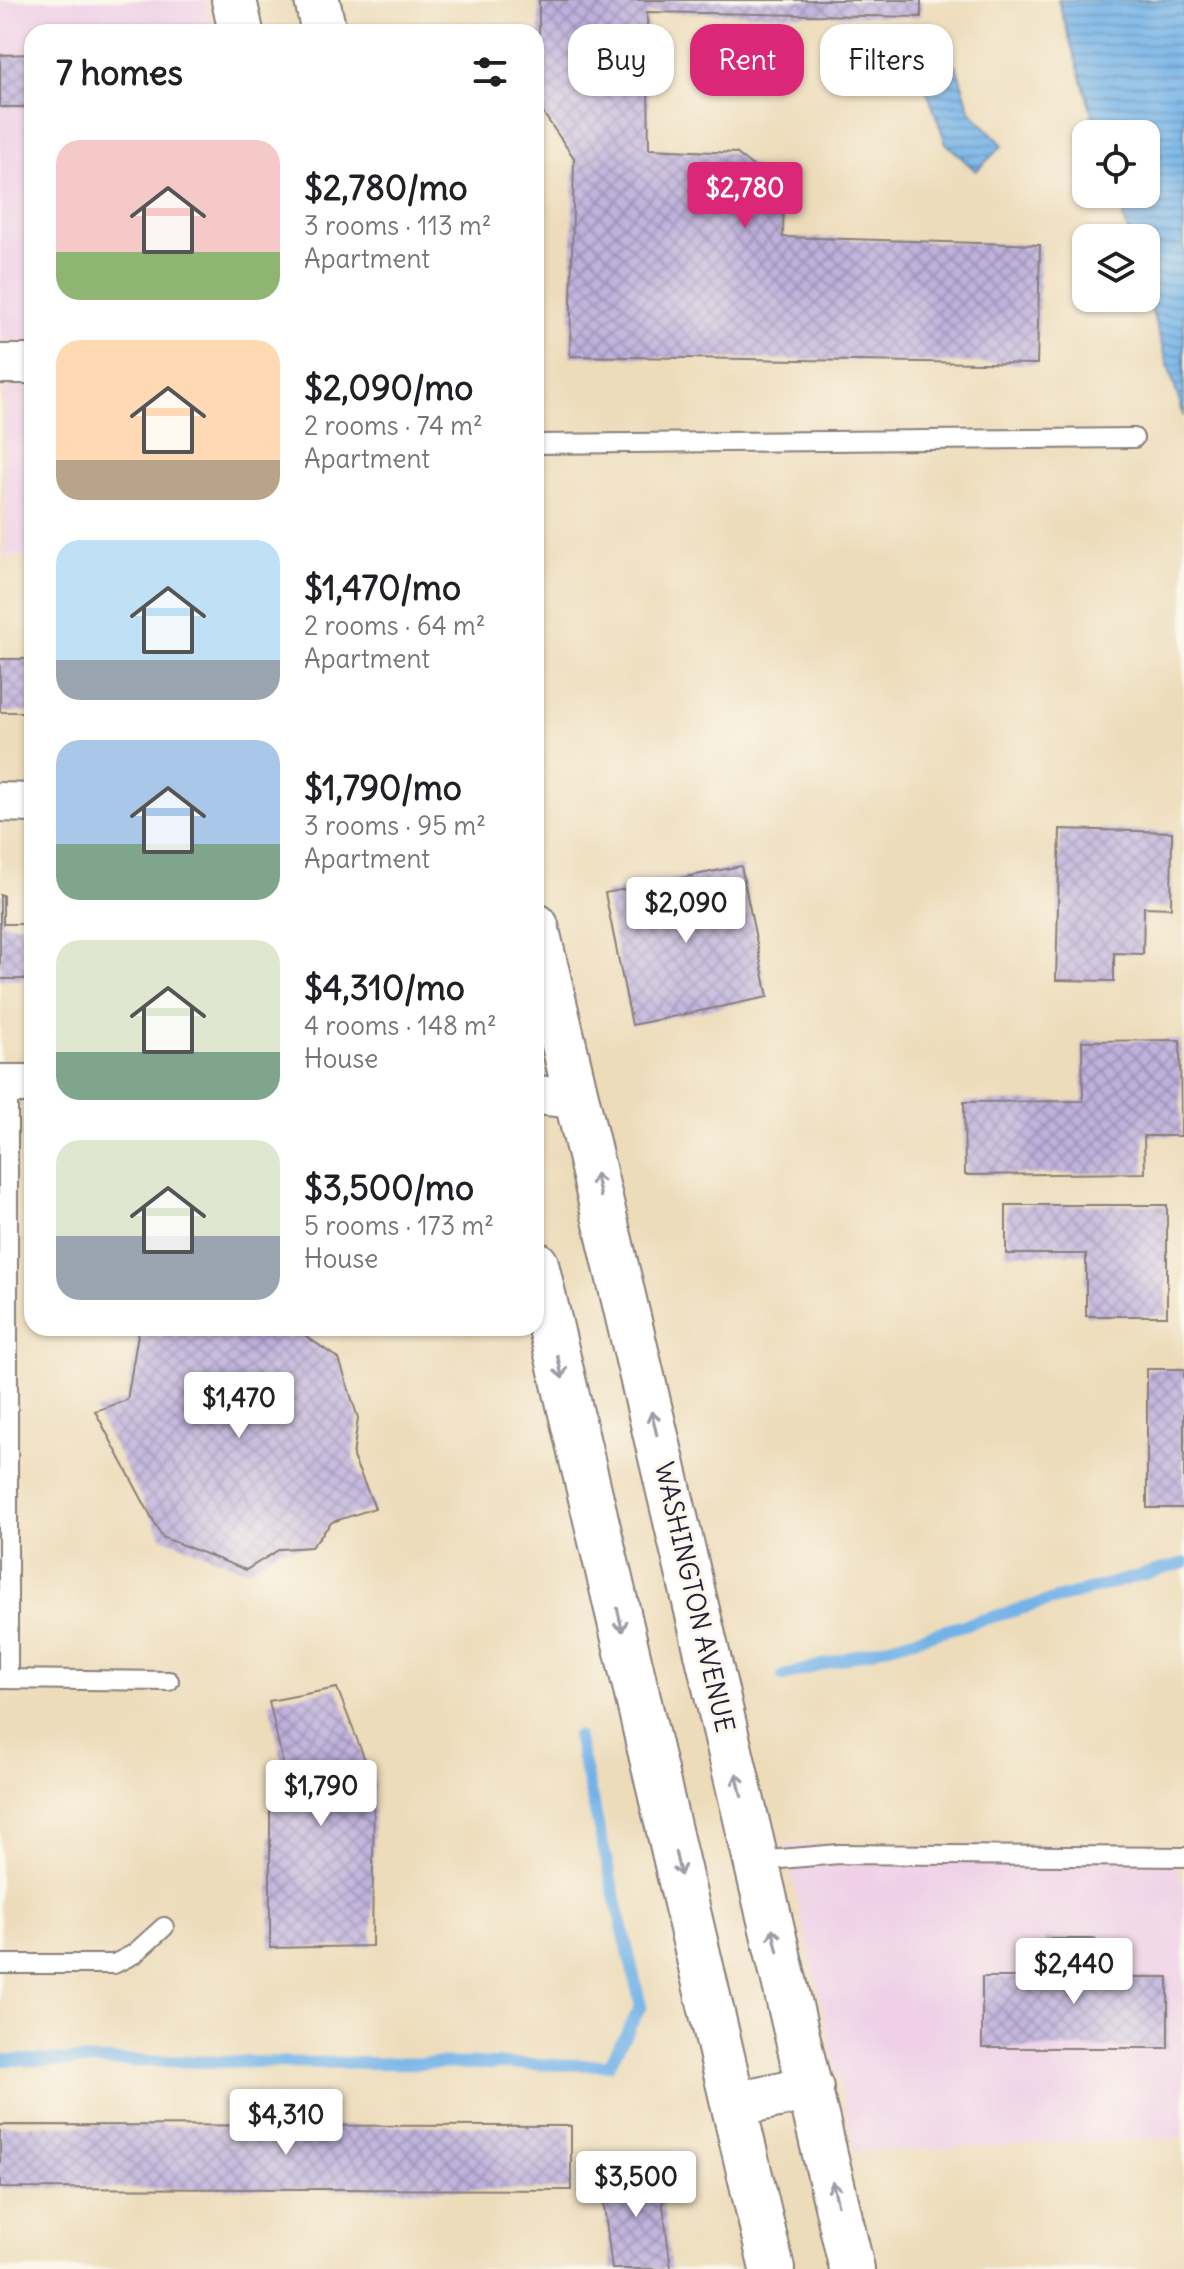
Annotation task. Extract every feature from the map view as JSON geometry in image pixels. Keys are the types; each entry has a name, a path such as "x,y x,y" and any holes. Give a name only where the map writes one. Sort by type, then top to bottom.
{"main road":[{"path":"234,0 239,24"},
{"path":"317,0 322,24"},
{"name":"WASHINGTON AVENUE","path":"544,991 557,1097 757,1861 852,2269"},
{"path":"544,1298 772,2269"},
{"path":"735,2104 811,2088"}],"street":[{"path":"0,364 24,364"},
{"path":"0,802 24,803"}],"lane":[{"path":"544,444 1134,438"},
{"path":"13,1084 4,1679 169,1681"},
{"path":"757,1861 839,1854 1184,1857"},
{"path":"0,1964 114,1964 134,1954 164,1927"}],"shaded area":[{"path":"0,0 205,0 210,24 24,24 24,341 0,341"},
{"path":"4,388 24,388 24,557 4,557"},
{"path":"785,1845 1175,1846 1184,1891 1184,2138 855,2152"}],"water":[{"path":"1058,0 1184,0 1184,417 1152,312 1160,312 1160,224 1126,224 1120,208 1160,208 1160,120 1094,120"},
{"path":"956,65 971,112 1003,145 976,171 946,143 929,96 953,96 953,66"}],"building":[{"path":"539,0 921,0 921,17 647,12 647,24 568,24 568,96 648,96 649,149 736,153 784,191 783,237 1040,245 1037,364 570,356 574,158 544,114 544,24 539,24"},
{"path":"24,54 24,107 0,107 0,55"},
{"path":"0,659 24,659 24,712 0,712"},
{"path":"1060,829 1172,832 1171,908 1144,907 1143,954 1114,953 1114,981 1056,980"},
{"path":"741,866 768,997 632,1025 605,893"},
{"path":"0,895 3,895 3,924 24,924 24,979 0,979"},
{"path":"1180,1040 1181,1136 1144,1136 1145,1173 965,1175 964,1102 1083,1101 1082,1041"},
{"path":"1006,1205 1167,1205 1167,1316 1086,1316 1086,1254 1006,1254"},
{"path":"138,1336 305,1336 339,1359 358,1418 353,1457 375,1508 332,1522 311,1547 280,1549 246,1570 162,1537 95,1411 127,1400"},
{"path":"1147,1369 1184,1369 1184,1508 1147,1508"},
{"path":"337,1688 374,1783 372,1946 270,1948 270,1791 289,1791 269,1701"},
{"path":"1045,1939 1095,1939 1094,1977 1168,1977 1168,2048 982,2048 982,1977 1045,1977"},
{"path":"0,2125 571,2126 571,2190 0,2188"},
{"path":"658,2166 671,2269 612,2269 600,2173"}],"waterway":[{"path":"783,1676 1184,1563"},
{"path":"0,2060 609,2065 641,2006 577,1736"}]}
